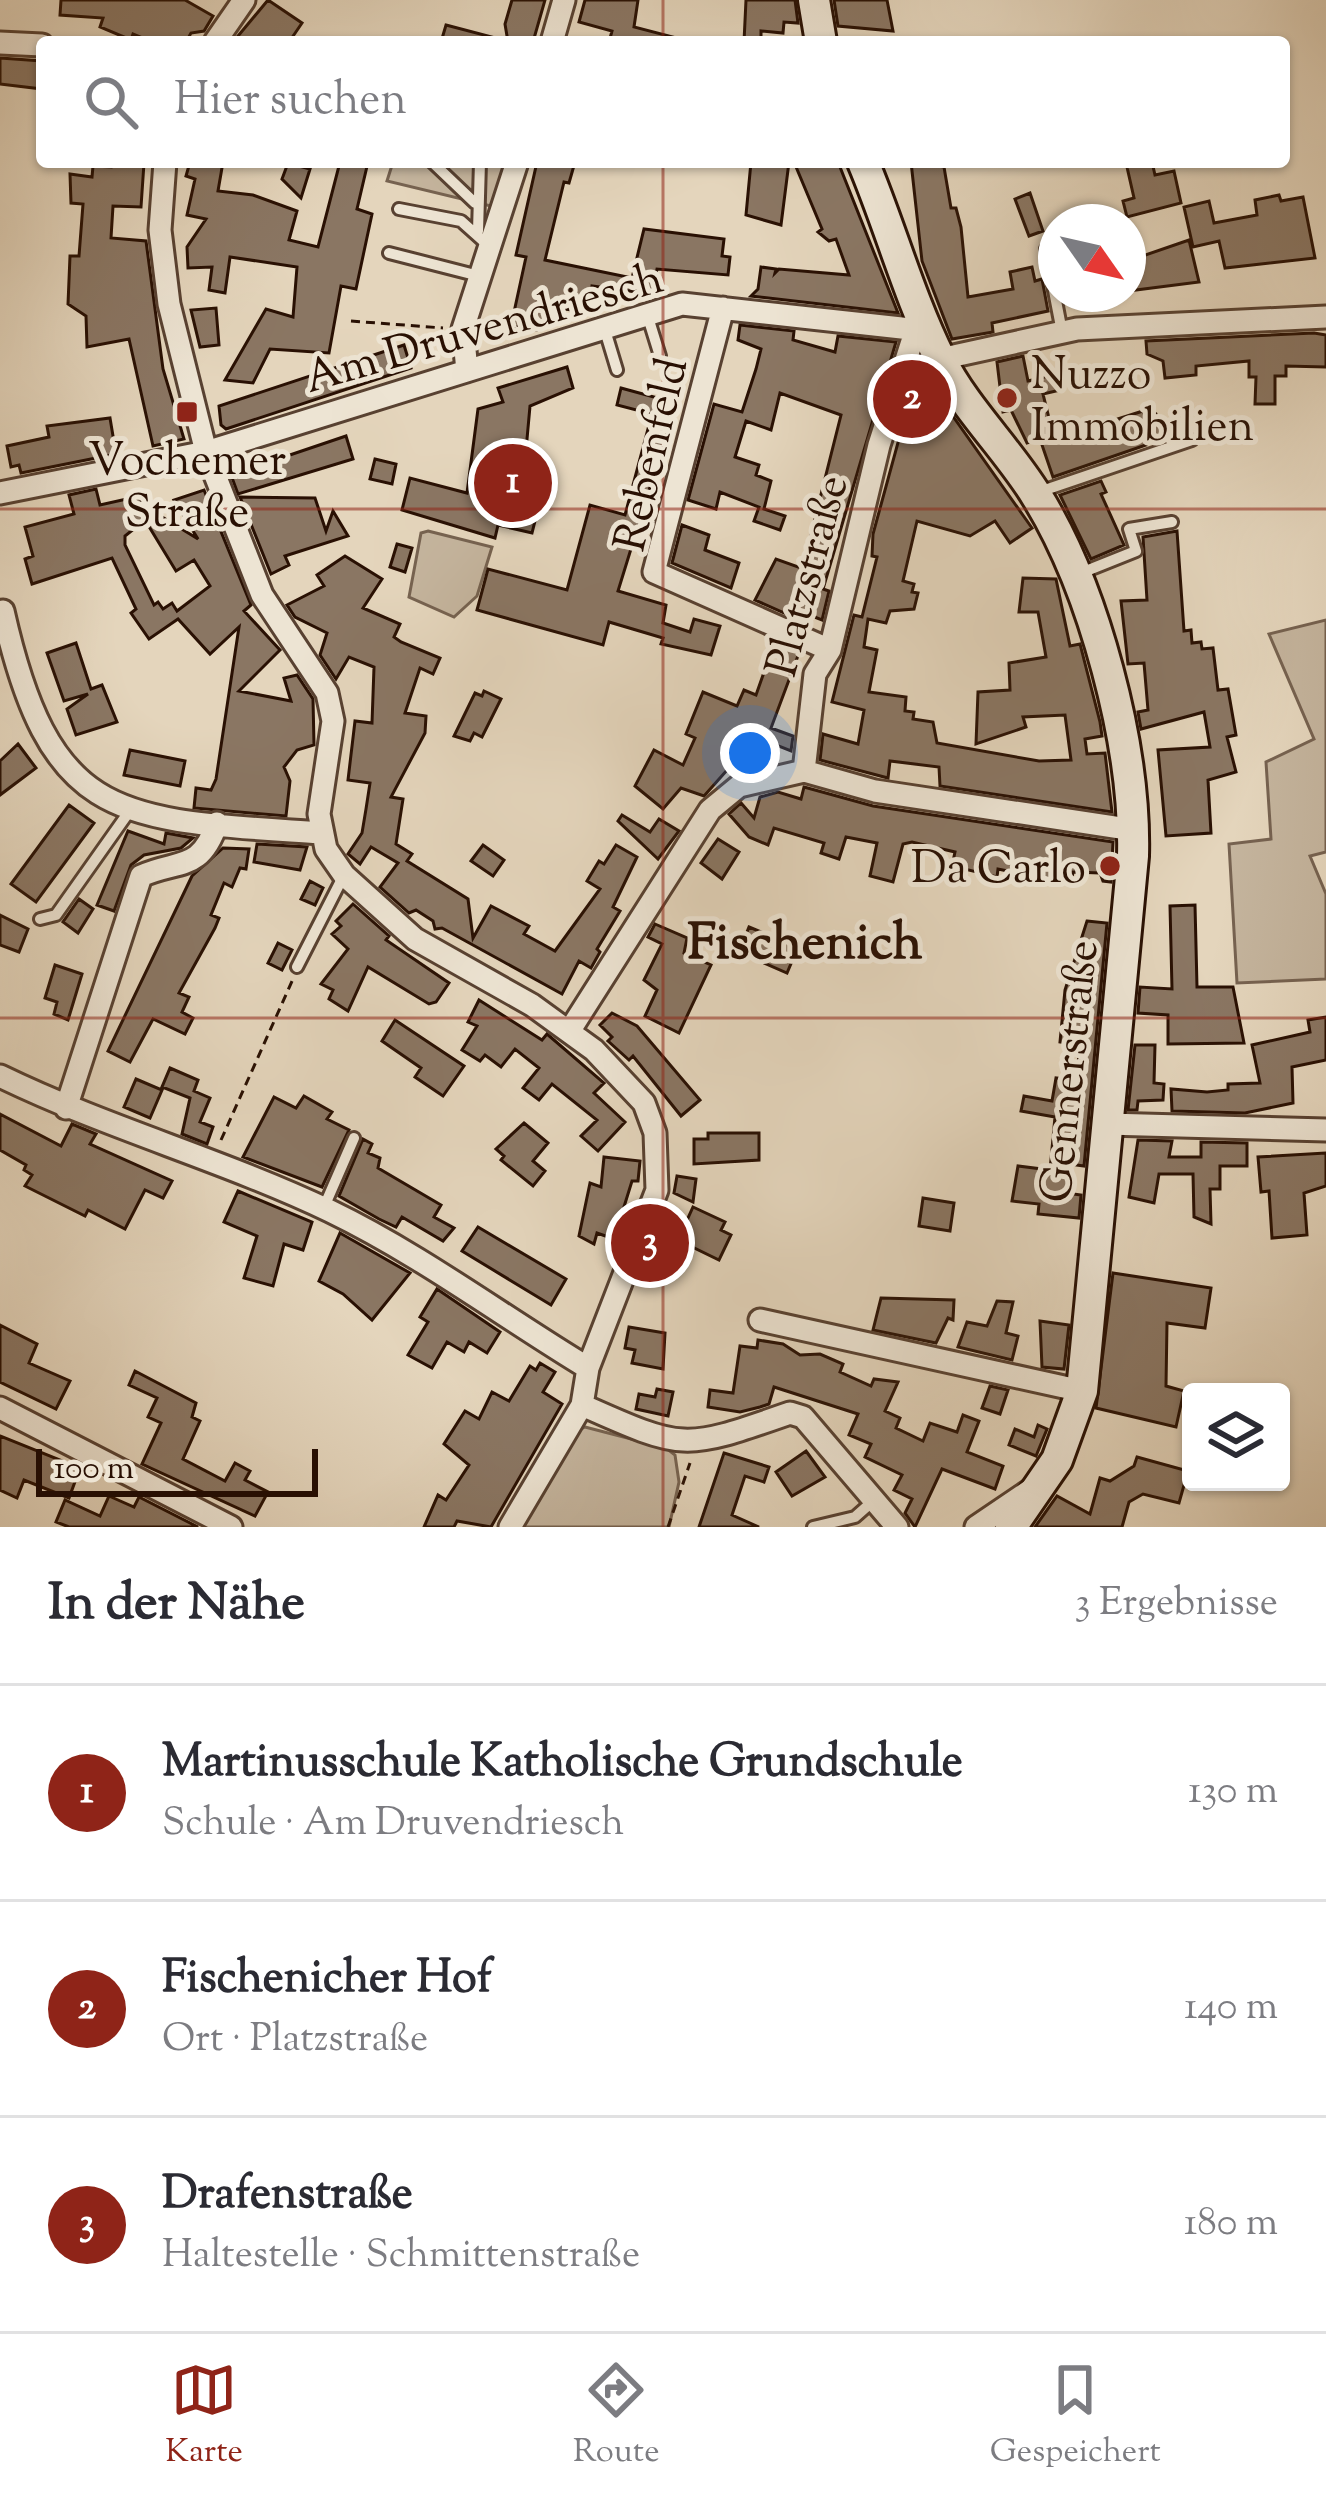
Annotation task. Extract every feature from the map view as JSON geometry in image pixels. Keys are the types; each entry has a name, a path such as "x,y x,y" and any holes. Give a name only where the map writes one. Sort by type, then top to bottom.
{"street":[{"path":"219,36 244,0"},
{"path":"554,36 564,0"},
{"path":"814,0 820,36"},
{"path":"0,43 36,45"},
{"path":"165,168 160,230 169,304 206,452 269,608 327,693 333,721 319,833 344,875 415,939 570,1030 627,1080 644,1103 660,1158 644,1230 588,1368 582,1406 510,1527"},
{"path":"467,371 463,329 485,240 515,168"},
{"name":"Gennerstraße","path":"865,168 928,341 1035,493 1073,576 1125,754 1134,830 1082,1391 1042,1487 1011,1527"},
{"name":"Am Druvendriesch","path":"206,452 682,304 928,341 1178,321 1326,317"},
{"name":"Rebenfeld","path":"723,308 655,572 830,650"},
{"name":"Platzstraße","path":"794,773 815,674 830,650 879,445 928,341"},
{"path":"0,493 206,452"},
{"path":"1,608 31,712 57,761 97,795 131,809 217,824 319,833"},
{"path":"570,1030 725,793 794,773 875,791 1134,830"},
{"path":"66,1108 141,876 180,868 197,856 217,824"},
{"path":"0,1076 66,1108 324,1208 406,1248 440,1276 588,1368"},
{"path":"1107,1124 1326,1130"},
{"path":"760,1320 1082,1391"},
{"path":"582,1406 650,1436 697,1444 790,1413 803,1417 897,1527"},
{"path":"0,1408 231,1527"},
{"path":"976,1527 1018,1495 1042,1487"}],"lane":[{"path":"438,168 476,203"},
{"path":"479,168 476,203 485,240"},
{"path":"399,209 461,221 485,240"},
{"path":"389,254 479,276"},
{"path":"1058,312 1062,332"},
{"path":"647,314 660,356"},
{"path":"604,327 617,370"},
{"path":"1035,493 1192,440"},
{"path":"1073,576 1136,551 1129,529 1172,522"},
{"path":"40,919 56,916 131,809"},
{"path":"297,967 344,875"},
{"path":"324,1208 354,1138"},
{"path":"814,1527 855,1517 872,1502"}],"path":[{"path":"351,321 463,329"},
{"path":"212,1164 297,967"},
{"path":"668,1527 697,1444"}],"shaded area":[{"path":"391,168 507,168 495,207 387,181"},
{"path":"421,533 492,547 477,596 454,617 409,597"},
{"path":"1326,620 1326,852 1310,856 1326,894 1326,979 1237,983 1229,844 1271,839 1266,762 1314,739 1269,634"},
{"path":"585,1427 666,1448 675,1455 679,1482 669,1527 518,1527 575,1432"}],"building":[{"path":"61,0 185,0 213,16 204,31 189,36 121,36 100,27 103,18 60,15"},
{"path":"268,0 302,23 293,36 238,36"},
{"path":"512,0 545,0 535,36 507,36 505,24"},
{"path":"585,0 638,0 634,27 669,36 611,36 612,31 579,22"},
{"path":"746,0 795,0 798,23 784,22 783,33 761,31 761,36 744,36"},
{"path":"834,0 887,0 893,31 838,26"},
{"path":"446,25 488,36 443,36"},
{"path":"0,58 36,61 36,88 0,84"},
{"path":"93,168 144,168 141,207 113,206 111,238 146,241 163,369 184,439 153,446 129,339 87,347 86,316 68,304 70,256 79,256 83,204 71,203 70,174 92,177"},
{"path":"188,168 222,168 218,191 253,195 297,211 289,240 318,247 338,168 367,168 357,209 372,214 356,289 341,286 329,353 270,349 253,383 225,380 266,309 293,317 297,267 230,257 225,293 209,290 212,267 188,268 187,247 206,219 187,215 195,179 186,176"},
{"path":"286,168 310,169 301,198 282,179"},
{"path":"536,168 573,168 569,183 564,182 545,260 632,278 644,229 724,239 722,256 730,257 728,275 657,269 652,294 592,286 589,312 556,308 554,323 537,330 511,326 526,257 516,255"},
{"path":"750,168 788,168 781,225 746,215"},
{"path":"797,168 840,168 898,313 751,296 758,289 761,267 776,269 775,273 779,269 849,275 836,239 829,241 818,232 822,229"},
{"path":"912,168 944,168 951,208 956,208 961,227 968,297 1013,289 1010,272 1032,267 1038,280 1038,312 1043,312 992,323 993,332 952,339 922,261"},
{"path":"1127,168 1153,168 1155,175 1174,171 1181,203 1146,212 1146,204 1123,201 1134,198"},
{"path":"1030,193 1038,233 1029,236 1015,199"},
{"path":"1279,195 1281,201 1303,197 1315,258 1225,268 1219,241 1193,247 1184,207 1209,201 1214,223 1257,215 1255,200"},
{"path":"1189,240 1199,282 1146,289 1146,255"},
{"path":"216,308 219,345 200,347 191,310"},
{"path":"740,325 794,331 793,340 835,352 838,336 896,342 823,589 829,591 822,620 812,616 809,624 755,600 776,559 798,567 806,554 841,415 780,393 771,430 746,421 735,457 759,465 756,475 771,481 764,509 785,516 780,530 754,521 759,507 720,492 716,509 688,500 714,404 742,412 756,369 761,349 738,340"},
{"path":"1326,335 1326,367 1286,366 1286,376 1275,376 1275,404 1255,404 1256,377 1249,377 1249,361 1196,366 1196,375 1165,378 1163,361 1147,354 1146,341"},
{"path":"404,345 411,368 226,429 221,425 219,406"},
{"path":"1023,356 1028,381 1061,373 1064,389 1043,394 1052,430 1077,422 1080,431 1143,411 1145,417 1156,414 1163,434 1145,440 1146,445 1053,477 1040,439 1027,443 1011,410 1003,412 997,362"},
{"path":"567,367 573,388 530,406 524,472 546,477 532,533 498,525 495,538 402,510 410,478 467,493 478,409 503,402 498,388"},
{"path":"914,384 935,390 946,420 952,415 1032,528 1010,543 995,521 970,536 917,521 903,581 914,584 912,592 918,593 914,609 890,611 886,623 868,619 864,647 877,650 869,692 906,697 905,711 914,712 913,719 933,722 937,743 1039,761 1071,760 1065,715 1023,717 1026,727 976,744 978,692 1010,690 1009,663 1046,657 1038,612 1019,612 1023,578 1056,579 1070,646 1080,644 1100,722 1102,736 1085,739 1087,754 1105,753 1112,812 940,786 939,767 890,761 888,778 820,760 823,734 858,744 864,710 832,702 854,615 862,617 877,557 872,556 873,534"},
{"path":"621,388 676,403 618,591 666,605 663,623 690,632 694,619 720,626 711,655 661,644 663,638 609,622 603,645 477,610 488,569 567,590 590,505 625,515 652,414 617,405"},
{"path":"110,418 116,454 21,473 19,465 11,467 7,446 49,437 47,426"},
{"path":"346,436 353,459 238,494 231,475"},
{"path":"375,459 396,464 392,484 370,479"},
{"path":"1101,481 1106,492 1101,494 1124,545 1091,559 1060,495"},
{"path":"96,489 100,505 140,496 146,517 154,512 198,539 174,500 204,490 251,605 244,611 280,650 239,691 291,701 284,678 297,675 313,699 314,745 297,750 284,767 290,781 286,816 194,808 196,788 211,790 216,779 239,627 210,654 178,619 149,639 131,613 136,609 112,558 32,584 25,559 33,556 25,527 74,514 69,495","holes":["145,520 176,571 194,560 210,586 177,611 172,603 163,609 158,602 154,605 125,536"]},
{"path":"240,497 315,498 326,531 333,511 348,536 285,556 289,565 271,574"},
{"path":"682,525 709,535 705,550 739,563 731,588 672,563"},
{"path":"1177,531 1184,631 1191,630 1192,643 1201,642 1202,649 1213,648 1218,690 1228,689 1236,735 1227,737 1236,772 1208,780 1211,833 1166,836 1158,750 1210,747 1204,712 1141,729 1138,712 1148,710 1144,663 1128,664 1121,601 1147,600 1143,537"},
{"path":"397,544 412,548 405,572 390,567"},
{"path":"345,556 382,579 363,608 400,624 394,637 401,642 440,658 433,674 420,668 405,713 426,716 425,733 391,797 403,799 396,844 412,854 407,861 468,899 473,938 491,906 529,926 524,934 555,951 600,889 587,881 599,861 604,864 616,845 637,857 613,907 620,911 597,949 600,952 591,968 579,961 562,994 442,928 435,929 433,921 416,910 409,913 380,887 398,863 371,847 360,864 348,854 362,833 370,783 348,780 355,721 372,723 374,667 349,657 336,679 320,655 327,633 295,617 287,605 324,586 317,575"},
{"path":"76,643 91,689 102,685 117,722 76,735 67,709 88,694 64,701 47,653"},
{"path":"785,647 799,653 771,728 793,736 791,751 751,735 734,771 728,769 704,796 681,788 663,809 635,786 654,750 683,765 695,738 686,734 703,692 737,706 744,690 756,695 768,661 778,665"},
{"path":"484,691 501,699 482,737 474,733 470,741 454,736 475,693 482,696"},
{"path":"18,744 36,768 0,795 0,761"},
{"path":"130,750 185,761 180,786 124,775"},
{"path":"804,787 873,806 1113,842 1111,882 1103,881 1100,873 1073,872 1071,884 998,869 997,877 952,866 955,852 912,842 903,844 893,882 870,876 877,843 846,837 839,859 821,853 824,843 774,828 768,845 749,837 729,814 741,803 754,818 760,797 778,792 801,799"},
{"path":"69,805 94,823 36,902 11,884"},
{"path":"622,815 650,832 659,819 679,831 658,859 618,821"},
{"path":"128,831 164,844 166,833 193,838 181,848 144,855 131,865 114,911 97,905"},
{"path":"718,839 739,852 722,879 701,863"},
{"path":"257,844 307,847 300,870 254,862"},
{"path":"483,845 504,860 493,876 471,861"},
{"path":"223,848 249,849 246,869 240,868 232,887 224,883 211,915 219,918 215,928 179,993 189,997 182,1012 193,1018 185,1034 153,1019 130,1062 108,1051 192,876"},
{"path":"310,881 323,888 315,905 301,899"},
{"path":"79,899 93,909 78,933 63,922"},
{"path":"353,904 389,936 386,940 449,983 436,1002 429,1004 368,967 348,1011 329,999 333,990 321,984 348,949 332,934 341,926 336,921"},
{"path":"1195,905 1197,987 1233,987 1244,1043 1168,1044 1168,1015 1138,1013 1140,987 1172,989 1170,906"},
{"path":"0,915 28,929 19,952 0,945"},
{"path":"1087,921 1107,923 1084,1166 1069,1164 1066,1193 1081,1195 1079,1218 1038,1214 1039,1204 1012,1201 1018,1166 1050,1170 1055,1117 1021,1111 1024,1096 1052,1101 1056,1078 1074,1080 1080,1052 1073,1051 1074,1044 1060,1042 1065,990"},
{"path":"655,924 687,938 684,953 711,965 679,1033 645,1016 657,990 644,980 662,944 648,937"},
{"path":"749,927 798,947 787,973 739,952"},
{"path":"278,943 292,950 282,970 268,963"},
{"path":"55,965 82,974 68,1020 54,1014 57,1002 45,998"},
{"path":"479,1000 542,1040 547,1034 604,1083 594,1093 625,1122 598,1151 581,1136 597,1120 552,1084 539,1100 523,1088 539,1068 515,1049 501,1067 485,1055 480,1061 462,1050 477,1026 468,1022"},
{"path":"612,1013 637,1026 700,1100 681,1116 633,1056 629,1060 608,1041 612,1037 600,1025"},
{"path":"1326,1017 1326,1060 1292,1067 1293,1103 1245,1113 1172,1111 1171,1089 1207,1092 1228,1090 1228,1084 1260,1083 1252,1045 1310,1032 1308,1020"},
{"path":"395,1020 464,1066 443,1096 415,1077 421,1068 382,1041"},
{"path":"1135,1045 1155,1045 1154,1083 1164,1084 1163,1100 1138,1101 1137,1110 1128,1110"},
{"path":"170,1068 198,1080 194,1091 210,1098 200,1122 213,1127 207,1144 182,1134 190,1098 162,1087"},
{"path":"136,1079 162,1090 150,1118 124,1107"},
{"path":"304,1096 332,1112 327,1119 349,1130 322,1187 243,1157 274,1097 296,1108"},
{"path":"0,1114 61,1146 72,1124 96,1134 90,1144 172,1181 163,1198 145,1190 125,1229 88,1210 85,1216 25,1186 32,1175 24,1170 26,1165 0,1150"},
{"path":"524,1123 548,1143 533,1161 545,1171 533,1186 501,1160 504,1156 496,1149"},
{"path":"708,1133 759,1133 759,1160 694,1164 694,1139 708,1139"},
{"path":"363,1139 372,1144 368,1153 380,1158 378,1168 441,1205 434,1217 454,1228 443,1241 402,1217 396,1227 339,1196"},
{"path":"1138,1140 1172,1141 1169,1157 1201,1157 1201,1142 1247,1143 1247,1166 1220,1166 1220,1189 1210,1189 1211,1224 1194,1217 1193,1174 1159,1174 1154,1203 1129,1197"},
{"path":"1326,1153 1326,1186 1304,1193 1307,1235 1272,1238 1269,1191 1261,1192 1258,1157"},
{"path":"604,1157 640,1161 638,1181 632,1181 614,1239 597,1233 594,1244 579,1236 590,1183 601,1187"},
{"path":"677,1176 696,1179 693,1202 674,1193"},
{"path":"238,1191 312,1222 303,1250 284,1244 273,1286 244,1278 257,1236 224,1222"},
{"path":"923,1198 954,1203 950,1231 919,1226"},
{"path":"693,1207 725,1222 721,1230 731,1235 719,1260 678,1240"},
{"path":"478,1227 566,1279 551,1305 462,1251"},
{"path":"340,1233 410,1273 372,1320 343,1294 319,1281"},
{"path":"1113,1273 1211,1288 1205,1328 1167,1323 1166,1386 1182,1390 1176,1427 1096,1408"},
{"path":"437,1289 500,1332 487,1353 469,1342 464,1352 447,1342 432,1368 408,1355 428,1322 420,1317"},
{"path":"881,1298 954,1300 953,1320 948,1318 936,1343 873,1330"},
{"path":"997,1301 1013,1302 1006,1333 1018,1336 1012,1360 958,1347 967,1322 987,1326"},
{"path":"1040,1321 1069,1325 1064,1369 1042,1367"},
{"path":"0,1325 37,1344 29,1363 70,1381 56,1409 0,1382"},
{"path":"629,1327 665,1333 663,1369 632,1363 635,1350 625,1348"},
{"path":"758,1340 783,1344 800,1355 820,1354 843,1364 840,1372 871,1386 874,1379 898,1382 885,1411 900,1418 896,1428 923,1441 930,1423 957,1432 963,1415 979,1421 967,1452 1003,1466 995,1489 942,1469 915,1527 905,1513 912,1499 894,1490 902,1475 865,1457 871,1444 849,1435 858,1414 774,1387 769,1404 760,1407 740,1412 708,1407 710,1390 733,1393 740,1346 757,1348"},
{"path":"540,1363 555,1372 543,1392 562,1404 491,1527 457,1521 454,1527 424,1527 438,1495 446,1500 469,1465 444,1444 465,1411 479,1419 492,1392 509,1401 530,1366 536,1370"},
{"path":"135,1371 196,1403 192,1417 200,1421 183,1459 225,1481 235,1463 250,1471 245,1480 268,1492 255,1516 142,1464 161,1423 148,1417 157,1398 129,1385"},
{"path":"990,1386 1008,1390 1000,1414 982,1408"},
{"path":"657,1389 673,1392 668,1416 636,1409 639,1394 655,1397"},
{"path":"1038,1425 1047,1429 1036,1456 1009,1445 1015,1429 1034,1437"},
{"path":"0,1436 80,1468 69,1498 24,1480 17,1498 0,1490"},
{"path":"806,1451 825,1477 792,1496 776,1472"},
{"path":"724,1453 769,1467 764,1482 745,1476 732,1515 759,1527 699,1527"},
{"path":"1137,1457 1182,1469 1179,1503 1143,1494 1129,1502 1122,1527 1035,1527 1057,1496 1090,1514 1100,1478 1110,1481 1134,1466"},
{"path":"109,1496 134,1507 139,1497 198,1527 69,1527 56,1522 65,1500 100,1516"}],"place":[{"name":"Nuzzo Immobilien","path":"1007,398"},
{"name":"Fischenicher Hof","path":"912,399"},
{"name":"Vochemer Straße","path":"187,412"},
{"name":"Martinusschule Katholische Grundschule","path":"513,483"},
{"name":"Da Carlo","path":"1110,866"},
{"name":"Drafenstraße","path":"650,1243"}],"district":[{"name":"Fischenich","path":"805,940"}]}
